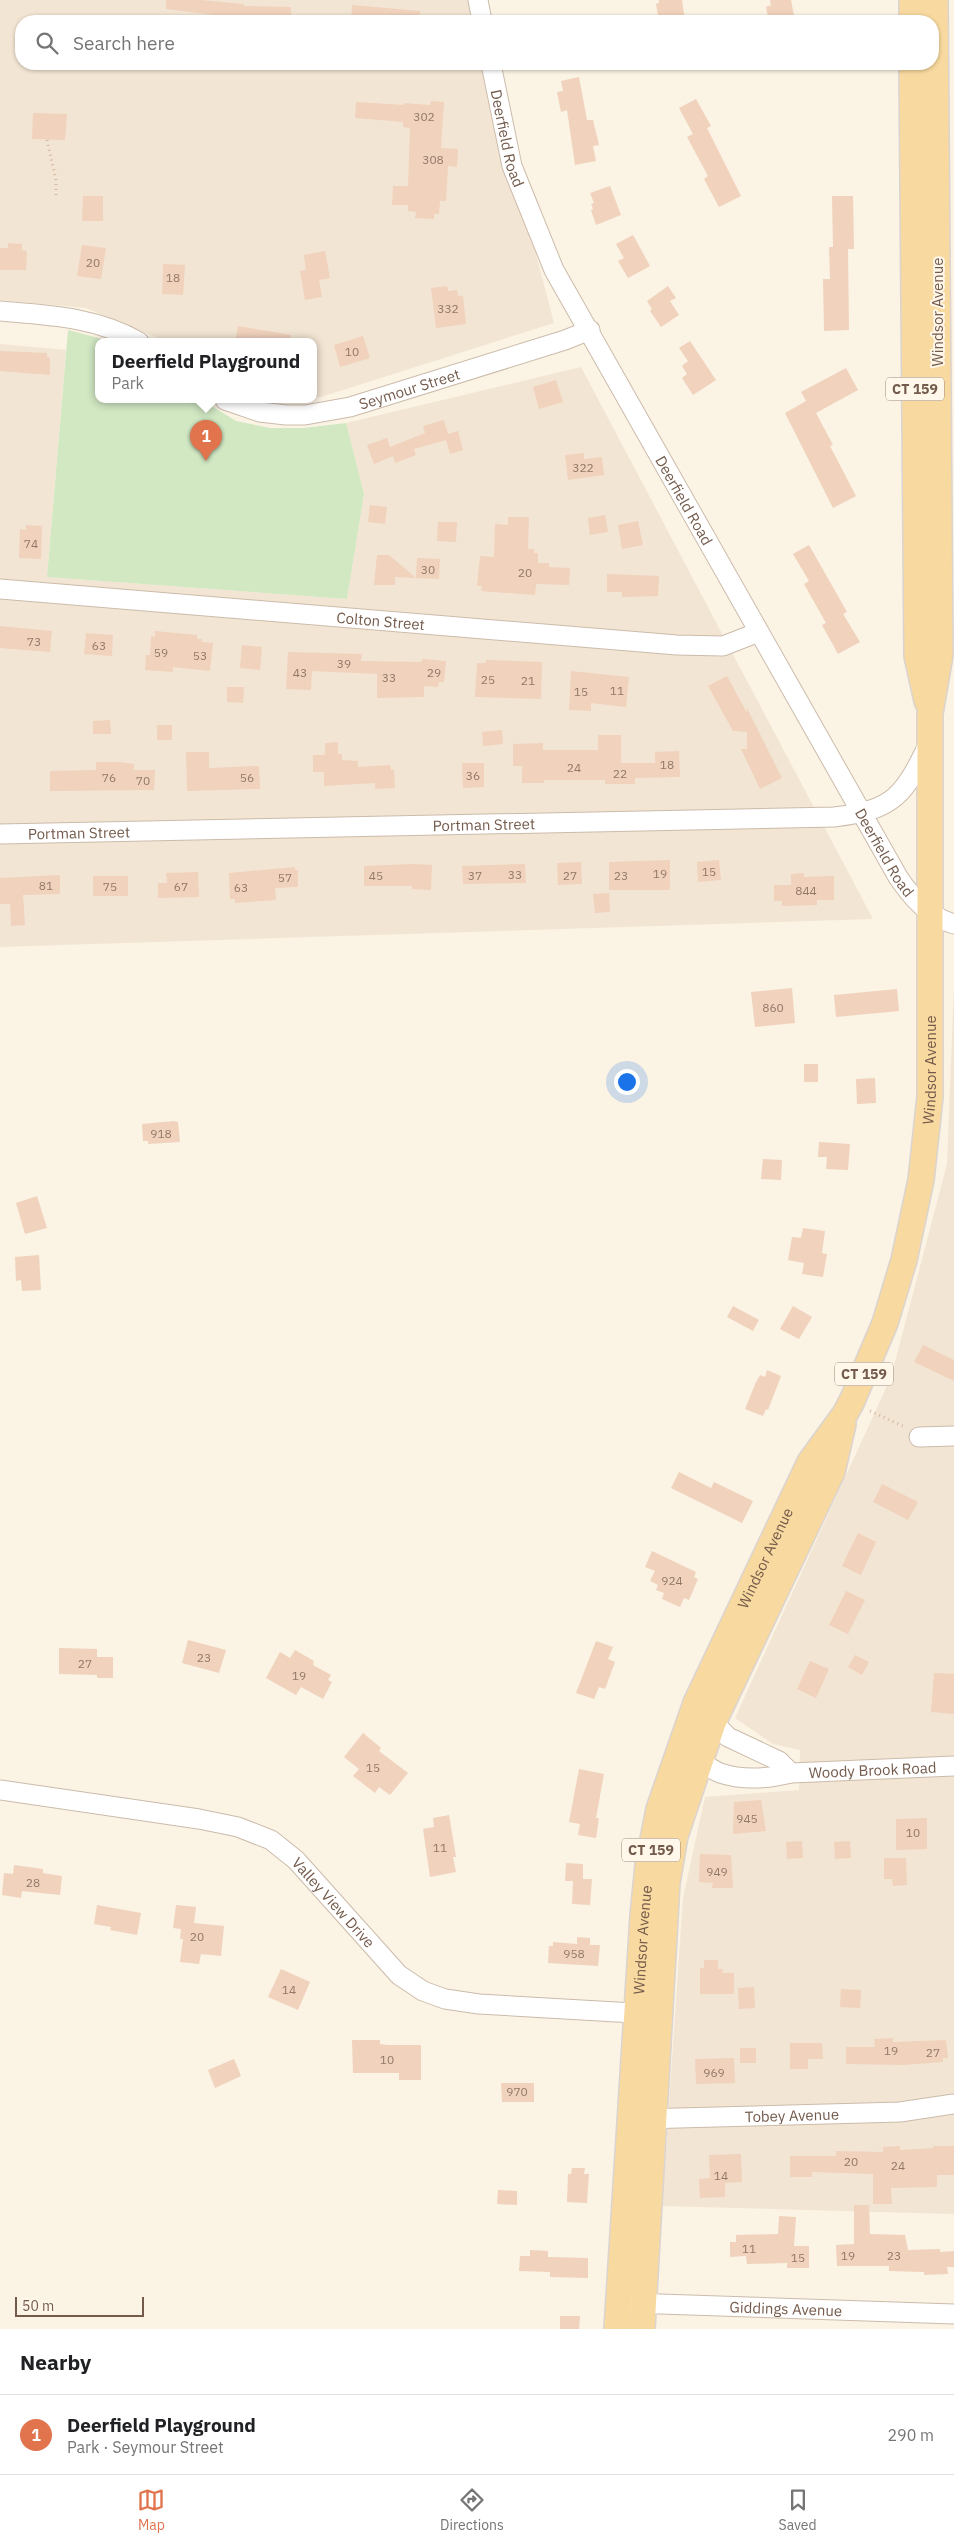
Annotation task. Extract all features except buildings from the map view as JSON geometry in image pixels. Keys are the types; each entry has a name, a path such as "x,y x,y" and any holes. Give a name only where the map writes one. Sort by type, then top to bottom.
{"main road":[{"path":"912,0 912,15"},
{"name":"Windsor Avenue","path":"934,15 935,0"},
{"name":"Windsor Avenue","path":"913,70 925,170"},
{"name":"Windsor Avenue","path":"617,2329 641,2118 649,2014 675,1836 714,1723 832,1472 848,1408 878,1342 895,1292 921,1180 930,1097 930,713 940,655 925,170 931,70"},
{"name":"Windsor Avenue","path":"649,2014 642,1916 648,1865 659,1809 679,1748 696,1703 810,1462 848,1408"},
{"name":"Windsor Avenue","path":"641,2118 644,2304 642,2329"}],"street":[{"path":"478,0 481,15"},
{"name":"Deerfield Road","path":"491,70 512,166 526,205 554,270 590,330 903,884 930,912 954,924"},
{"path":"0,311 53,315 81,320 126,334 132,338"},
{"name":"Seymour Street","path":"234,403 260,412 286,415 306,415 350,407 565,340 590,330"},
{"name":"Colton Street","path":"0,590 677,645 724,646 759,632"},
{"name":"Portman Street","path":"0,834 834,817 881,806 901,793 910,781 930,740"},
{"path":"919,1437 954,1436"},
{"name":"Woody Brook Road","path":"696,1703 728,1737 779,1761 791,1773"},
{"name":"Woody Brook Road","path":"679,1748 719,1772 748,1779 771,1778 791,1773 954,1766"},
{"name":"Valley View Drive","path":"0,1790 200,1819 238,1827 271,1840 296,1860 399,1975 422,1991 445,1999 479,2004 649,2014"},
{"name":"Tobey Avenue","path":"641,2118 900,2112 954,2104"},
{"name":"Giddings Avenue","path":"619,2303 954,2314"}],"path":[{"path":"47,140 56,180 56,197"},
{"path":"848,1408 910,1429 919,1437"}],"shaded area":[{"path":"0,0 469,0 473,15 15,15 15,70 488,70 554,323 317,397 317,338 157,338 86,308 0,300"},
{"path":"0,344 66,350 47,577 347,599 364,494 346,423 581,367 873,919 0,947"},
{"path":"954,985 954,2214 662,2206 683,1898 705,1797 799,1790 800,1750 773,1744 735,1718 891,1377 947,1164"}],"green space":[{"path":"68,330 99,338 95,338 95,403 207,403 236,421 270,428 304,428 346,423 364,494 347,599 47,577"}],"place":[{"name":"Deerfield Playground","path":"206,461"}]}
